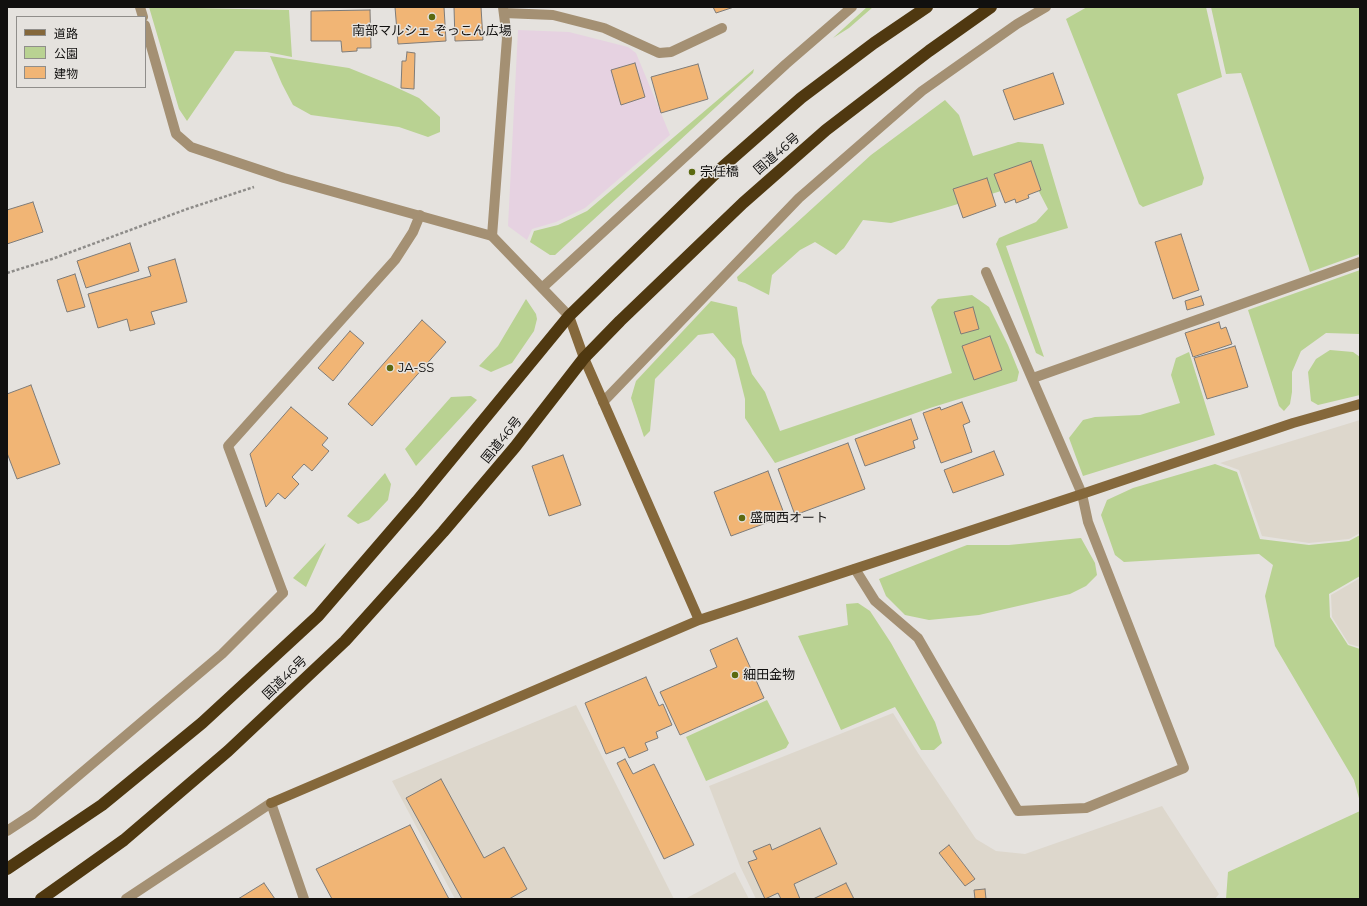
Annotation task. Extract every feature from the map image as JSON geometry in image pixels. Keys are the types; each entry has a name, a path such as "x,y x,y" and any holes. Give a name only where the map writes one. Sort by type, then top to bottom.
{"highway":[{"path":"874,43 915,7"},
{"name":"国道46号","path":"7,869 108,801 202,723 318,616 422,496 569,316 718,171 801,98 874,43 927,7"},
{"name":"国道46号","path":"41,899 124,840 228,751 345,640 443,532 515,447 584,358 620,320 743,203 826,130 991,7"}],"street":[{"path":"542,288 786,64 852,7"},
{"path":"603,402 799,198 922,91 1017,24 1046,7"},
{"path":"492,236 507,38 504,10 553,15 604,28 659,53 671,52 722,28"},
{"path":"146,29 176,134 191,148 284,178 492,236 569,316 584,358 699,620"},
{"path":"7,831 33,814 222,654 283,593 228,446 395,260 414,232 420,215"},
{"path":"1032,378 1360,262"},
{"path":"855,569 875,601 918,638 1018,811 1086,808 1184,768 1088,522 1082,494 986,272"},
{"path":"126,899 271,803 699,620 1293,423 1360,404"},
{"path":"271,803 304,899"}],"path":[{"path":"7,273 52,259 187,208 254,187"}],"shaded area":[{"path":"518,30 569,32 628,47 636,53 670,135 585,208 556,222 532,229 527,240 508,226"},
{"path":"1360,420 1360,533 1349,539 1309,543 1262,536 1239,470 1220,463"},
{"path":"1360,578 1360,647 1349,644 1332,617 1331,595"},
{"path":"576,705 674,899 455,899 392,781"},
{"path":"893,713 976,839 996,851 1025,854 1162,806 1219,894 1215,899 756,899 740,866 709,786"},
{"path":"735,872 749,899 685,899"}],"green space":[{"path":"149,7 289,10 292,57 267,52 235,51 187,121 179,109"},
{"path":"867,7 873,7 849,28 833,38"},
{"path":"1087,7 1206,7 1222,77 1177,94 1204,178 1202,185 1143,207 1139,204 1066,19"},
{"path":"1211,7 1360,7 1360,254 1310,272 1241,73 1226,74"},
{"path":"270,56 349,68 391,85 419,98 440,117 440,132 428,137 399,127 311,115 293,105"},
{"path":"754,69 753,73 555,255 550,255 530,242 534,231 558,225 587,211"},
{"path":"945,100 959,115 973,156 1018,142 1043,144 1068,228 1006,246 1044,357 1036,353 996,244 999,238 1036,222 1048,209 1035,184 1021,185 891,223 863,220 844,248 836,255 815,242 800,250 772,275 769,295 738,281 737,277 871,155"},
{"path":"1360,270 1360,334 1326,333 1301,351 1292,372 1292,392 1290,404 1284,411 1279,406 1248,310"},
{"path":"972,295 989,307 1008,345 1019,372 1017,381 930,408 775,463 745,418 745,399 735,359 713,333 698,335 655,379 650,431 644,437 631,398 636,381 711,301 737,307 742,343 752,374 765,392 780,431 952,373 931,307 938,299"},
{"path":"526,299 536,314 537,319 534,331 512,363 491,372 479,366 498,346"},
{"path":"1330,350 1353,352 1360,357 1360,395 1318,405 1311,401 1308,372 1316,359"},
{"path":"1189,352 1215,435 1083,476 1069,438 1083,420 1095,417 1140,415 1180,403 1171,375 1176,358"},
{"path":"471,396 477,400 416,466 405,449 451,397"},
{"path":"1215,464 1237,472 1260,539 1309,545 1349,541 1360,535 1360,576 1329,594 1330,617 1348,645 1360,649 1360,802 1354,780 1275,646 1265,596 1273,565 1259,554 1124,562 1115,555 1101,515 1107,500 1133,488"},
{"path":"385,473 391,484 388,500 369,520 358,524 347,516"},
{"path":"1081,538 1095,563 1097,575 1086,586 1070,594 979,615 929,620 905,615 886,596 879,579 967,545 1009,545"},
{"path":"326,543 306,587 293,578"},
{"path":"858,603 870,611 891,643 935,722 942,743 934,750 921,750 895,707 841,730 798,636 848,625 846,604"},
{"path":"767,700 789,743 786,748 706,781 686,737"},
{"path":"1360,811 1360,899 1226,899 1228,872"}],"building":[{"path":"395,7 444,7 446,41 398,44"},
{"path":"454,7 481,7 483,40 455,41"},
{"path":"713,7 734,7 716,13"},
{"path":"370,10 371,48 357,48 357,51 342,52 341,41 311,41 311,11"},
{"path":"407,52 415,53 414,89 401,88 402,61 406,61"},
{"path":"635,63 645,97 621,105 611,70"},
{"path":"698,64 708,99 661,113 651,77"},
{"path":"1053,73 1064,104 1014,120 1003,90"},
{"path":"1031,161 1041,190 1028,195 1029,198 1016,203 1015,199 1005,203 994,174"},
{"path":"987,178 996,206 963,218 953,189"},
{"path":"33,202 43,232 7,244 7,210"},
{"path":"1181,234 1199,290 1173,299 1155,242"},
{"path":"130,243 139,271 86,288 77,261"},
{"path":"175,259 187,302 151,312 155,324 130,331 127,319 98,328 88,294 151,276 148,267"},
{"path":"75,274 85,307 67,312 57,280"},
{"path":"1201,296 1204,305 1187,310 1185,301"},
{"path":"973,307 979,329 961,334 954,312"},
{"path":"422,320 446,342 372,426 348,404"},
{"path":"1219,322 1221,329 1226,327 1232,344 1193,357 1185,333"},
{"path":"350,331 364,343 333,381 318,368"},
{"path":"990,336 1002,370 974,380 962,346"},
{"path":"1235,346 1248,387 1207,399 1194,358"},
{"path":"31,385 60,464 17,479 7,453 7,394"},
{"path":"962,402 970,422 963,425 972,452 941,463 923,413 940,407 941,410"},
{"path":"291,407 328,438 322,445 329,451 312,471 304,464 292,477 299,484 285,499 278,493 266,507 250,454"},
{"path":"911,419 918,439 913,441 915,448 865,466 855,439"},
{"path":"848,443 865,489 795,515 778,469"},
{"path":"994,451 1004,475 953,493 944,470"},
{"path":"563,455 581,505 549,516 532,466"},
{"path":"768,471 785,516 731,536 714,492"},
{"path":"737,638 764,698 680,735 660,692 717,667 710,650"},
{"path":"646,677 659,706 663,704 672,725 656,732 658,738 645,743 648,750 629,758 624,747 606,754 585,703"},
{"path":"625,759 633,774 654,764 694,845 664,859 617,763"},
{"path":"441,779 484,858 504,847 527,889 509,899 462,899 406,798"},
{"path":"410,825 449,899 332,899 316,869"},
{"path":"820,828 837,864 794,884 800,899 781,899 778,893 765,899 748,862 757,859 753,851 770,844 772,850"},
{"path":"949,845 975,879 965,886 939,853"},
{"path":"264,883 275,899 238,899"},
{"path":"846,883 854,899 813,899"},
{"path":"985,889 986,899 975,899 974,890"}],"place":[{"name":"南部マルシェ ぞっこん広場","path":"432,17"},
{"name":"宗任橋","path":"692,172"},
{"name":"JA-SS","path":"390,368"},
{"name":"盛岡西オート","path":"742,518"},
{"name":"細田金物","path":"735,675"}]}
